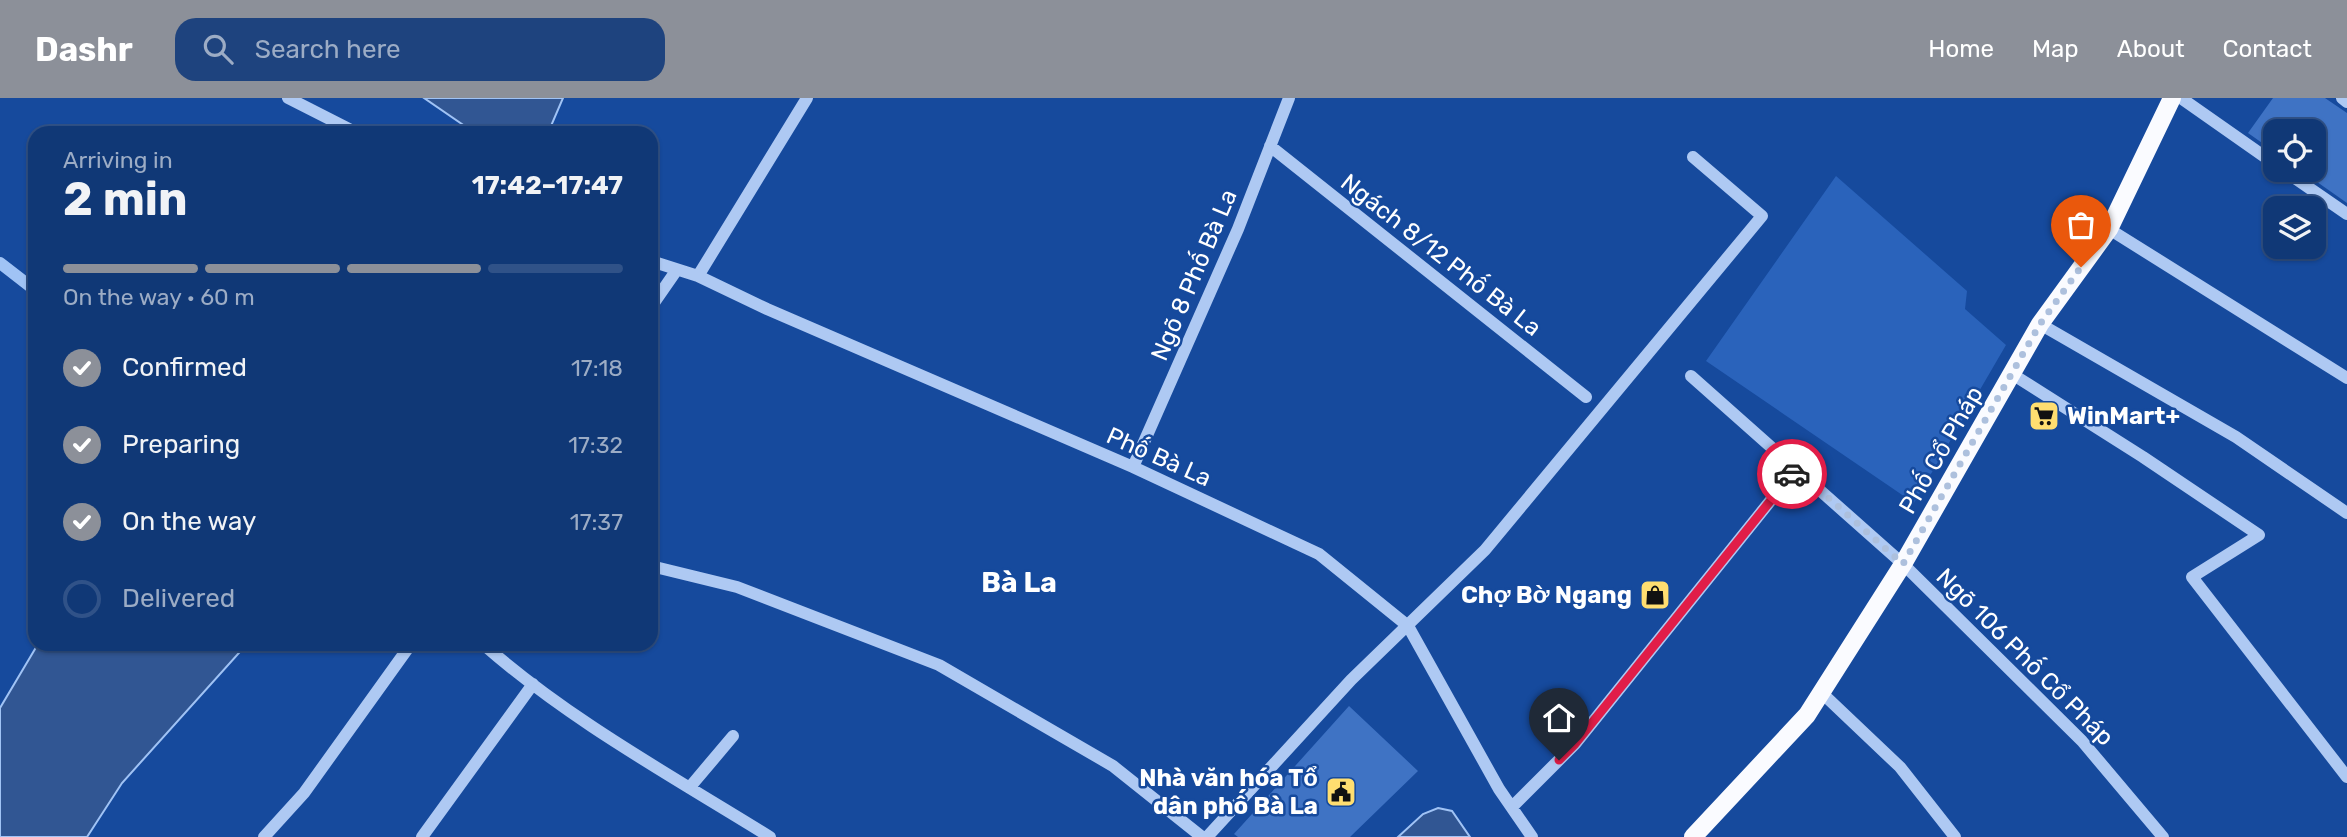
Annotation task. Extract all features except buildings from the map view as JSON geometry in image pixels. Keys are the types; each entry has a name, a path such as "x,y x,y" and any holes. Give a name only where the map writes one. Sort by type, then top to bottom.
{"main road":[{"name":"Phố Cổ Pháp","path":"1693,837 1807,715 1822,693 1903,564 2040,324 2109,229 2172,98"}],"street":[{"path":"288,98 343,126"},
{"path":"698,276 807,98"},
{"name":"Ngõ 8 Phố Bà La","path":"1133,467 1238,229 1289,98"},
{"path":"2181,98 2263,156"},
{"path":"2342,98 2347,102"},
{"name":"Ngách 8/12 Phố Bà La","path":"1270,146 1586,397"},
{"path":"658,568 737,587 939,665 1113,766 1205,837 1351,680 1485,550 1762,216 1693,157"},
{"path":"2300,182 2347,214"},
{"path":"2109,229 2347,378"},
{"name":"Phố Bà La","path":"658,264 698,276 767,309 1133,467 1319,554 1408,626 1499,789 1532,837"},
{"path":"658,297 676,271"},
{"path":"2040,324 2236,436 2347,513"},
{"path":"2012,374 2259,535 2192,577 2347,777"},
{"name":"Ngõ 106 Phố Cổ Pháp","path":"1691,376 1903,564 2082,741 2163,837"},
{"path":"1512,807 1575,744 1796,469"},
{"path":"264,837 304,793 406,651"},
{"path":"491,651 591,726 770,837"},
{"path":"422,837 533,684"},
{"path":"1822,693 1900,767 1955,837"},
{"path":"690,787 733,736"}],"shaded area":[{"path":"424,98 563,98 551,126 465,126"},
{"path":"1836,176 1967,291 1965,309 2006,345 1914,503 1706,361"},
{"path":"34,651 241,651 122,783 87,837 0,837 0,708"},
{"path":"1438,808 1452,811 1470,837 1398,837 1423,814"}],"waterway":[{"path":"0,263 28,285"}],"way so far":[{"path":"1792,474 1796,469 1903,564 2040,324 2081,267"}],"place":[{"name":"WinMart+","path":"2044,416"},
{"name":"Chợ Bờ Ngang","path":"1655,595"},
{"name":"Nhà văn hóa Tổ dân phố Bà La","path":"1341,792"}],"district":[{"name":"Bà La","path":"1019,582"}],"route":[{"path":"1559,760 1575,744 1792,474"}]}
